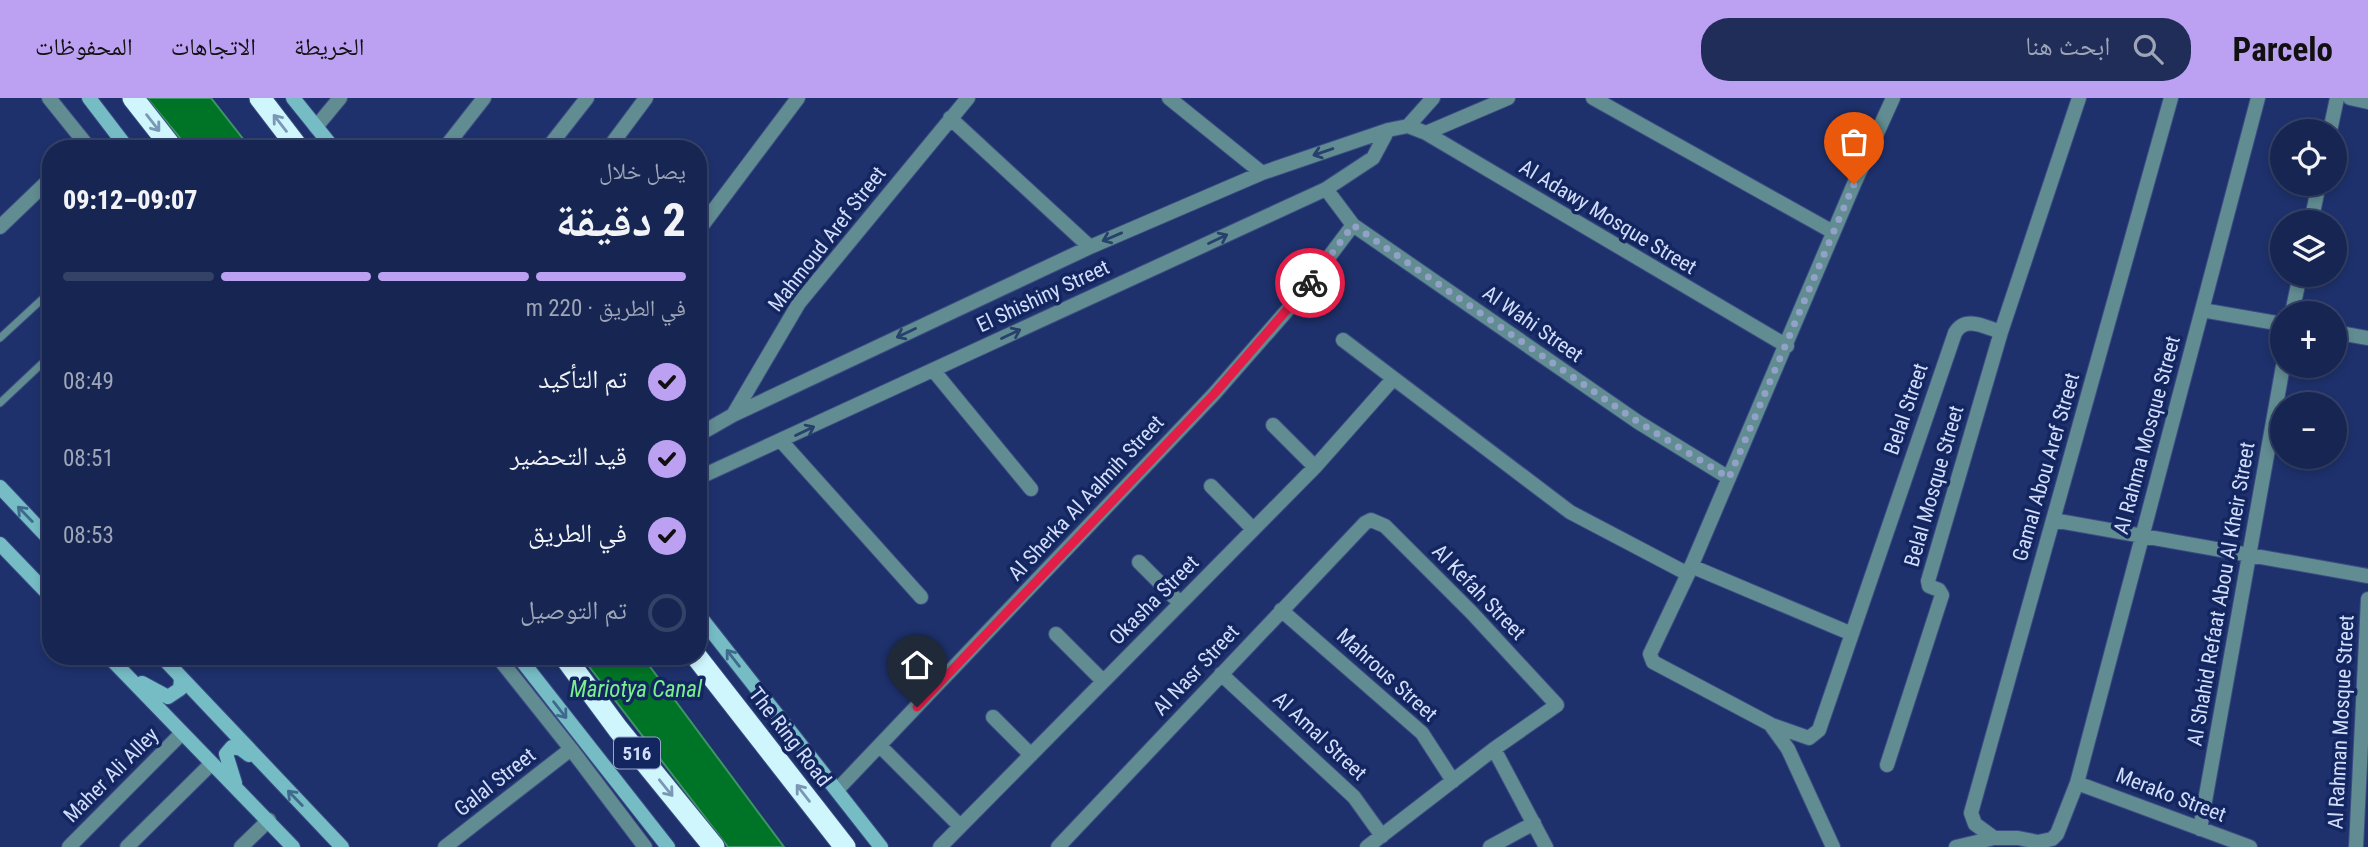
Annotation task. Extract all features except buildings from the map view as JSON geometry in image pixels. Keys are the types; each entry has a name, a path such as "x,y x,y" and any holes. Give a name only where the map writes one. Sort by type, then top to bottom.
{"highway":[{"path":"133,98 166,140"},
{"path":"260,98 292,140"},
{"name":"516","path":"571,665 618,729 714,847"},
{"name":"The Ring Road","path":"703,665 845,847"}],"main road":[{"path":"89,98 121,140"},
{"path":"293,98 327,140"},
{"path":"0,488 42,532"},
{"path":"0,544 42,588"},
{"path":"707,625 881,847"},
{"path":"116,665 293,847"},
{"path":"170,665 342,847"},
{"path":"525,665 668,847"},
{"path":"122,671 168,697 180,689 179,675"},
{"path":"237,790 225,758 228,749 241,749 265,766"}],"street":[{"path":"49,98 81,140"},
{"path":"316,127 340,98"},
{"path":"451,140 484,98"},
{"path":"554,140 587,98"},
{"path":"615,140 646,98"},
{"path":"707,219 798,98"},
{"name":"Mahmoud Aref Street","path":"733,415 799,303 968,98"},
{"path":"1408,126 1433,98"},
{"path":"1426,133 1508,98"},
{"path":"1593,98 1833,232"},
{"path":"1833,847 1788,749 1770,724 1650,658 1893,98"},
{"path":"2001,331 2079,98"},
{"name":"Gamal Abou Aref Street","path":"1994,838 1975,824 1971,813 2171,98"},
{"name":"Al Rahma Mosque Street","path":"1994,838 2018,838 2038,842 2052,839 2057,834 2077,783 2258,98"},
{"path":"2333,119 2337,98"},
{"path":"2350,98 2368,102"},
{"path":"1176,100 1262,173"},
{"path":"950,118 1090,247"},
{"name":"El Shishiny Street","path":"707,430 733,415 1090,247 1262,173 1388,130 1408,126"},
{"name":"Al Adawy Mosque Street","path":"1408,126 1426,133 1787,346"},
{"name":"El Shishiny Street","path":"707,474 782,442 1326,189 1373,158 1388,130"},
{"path":"0,228 42,187"},
{"name":"Al Wahi Street","path":"1326,189 1353,225 1638,422 1729,478"},
{"name":"Al Sherka Al Aalmih Street","path":"837,790 1214,394 1298,298 1353,225"},
{"path":"2202,310 2270,322"},
{"name":"Belal Street","path":"1770,724 1804,737 1817,734 1955,333 1962,324 1968,323 2001,331"},
{"name":"Belal Mosque Street","path":"1887,765 1942,595 1939,590 1929,586 1928,581 2001,331"},
{"path":"2347,334 2368,338"},
{"path":"1343,340 1582,519 1689,570 1852,634"},
{"path":"933,370 1031,489"},
{"name":"Al Shahid Refaat Abou Al Kheir Street","path":"2200,829 2281,378"},
{"name":"Okasha Street","path":"940,847 1315,467 1393,379"},
{"path":"1273,425 1315,467"},
{"path":"782,442 921,597"},
{"path":"1211,486 1254,529"},
{"path":"2053,520 2368,576"},
{"name":"Al Kefah Street","path":"1365,523 1376,521 1385,526 1472,613 1557,705 1494,749"},
{"name":"Al Nasr Street","path":"1058,847 1365,523"},
{"path":"1139,562 1180,603"},
{"name":"Al Rahman Mosque Street","path":"2360,837 2368,599"},
{"name":"Mahrous Street","path":"1281,610 1422,733 1453,781"},
{"path":"1056,634 1104,681"},
{"path":"504,665 645,847"},
{"name":"Al Amal Street","path":"1221,674 1354,797 1382,836"},
{"path":"993,717 1031,755"},
{"name":"Maher Ali Alley","path":"69,847 182,733"},
{"path":"880,747 960,826"},
{"name":"Galal Street","path":"445,847 571,749"},
{"path":"1367,847 1494,749 1546,847"},
{"path":"127,847 211,764"},
{"name":"Merako Street","path":"2077,783 2249,847"},
{"path":"241,847 269,820"},
{"path":"1490,847 1534,823"},
{"path":"1956,847 1994,838"}],"lane":[{"path":"0,338 42,298"},
{"path":"0,402 42,363"}],"water":[{"path":"147,98 211,98 244,140 182,140"},
{"name":"Mariotya Canal","path":"588,665 649,665 784,847 728,847"}],"way so far":[{"path":"1310,283 1353,225 1638,422 1729,478 1854,184"}],"route":[{"path":"917,707 1214,394 1310,283"}]}
